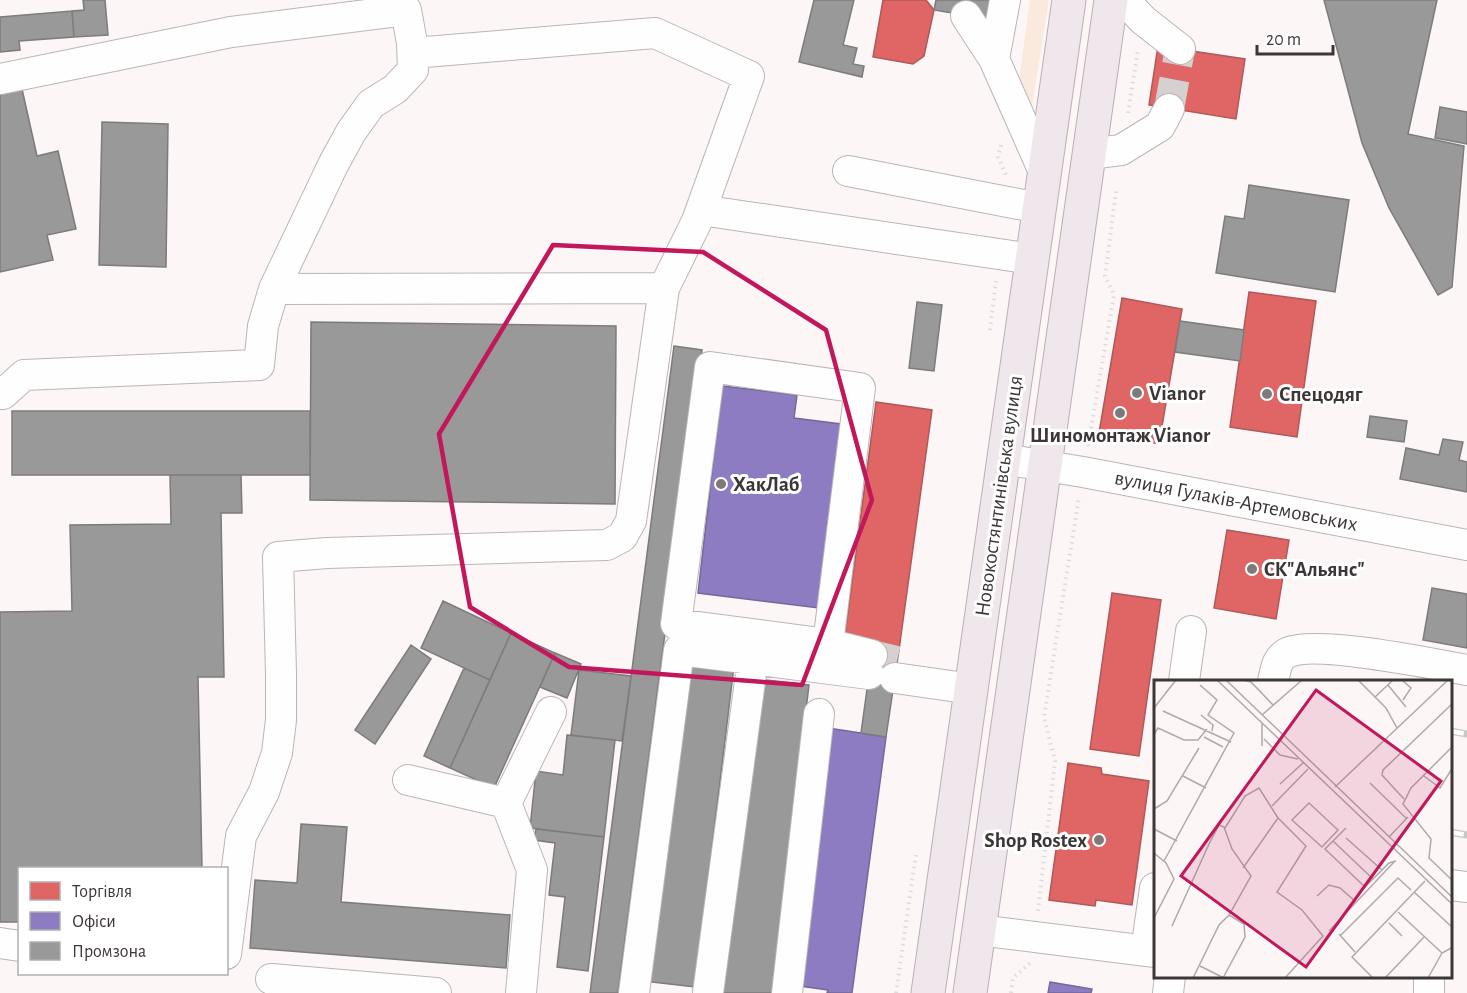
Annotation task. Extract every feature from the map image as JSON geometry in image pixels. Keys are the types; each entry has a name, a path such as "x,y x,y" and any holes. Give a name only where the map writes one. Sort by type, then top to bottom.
{"main road":[{"name":"Новокостянтинівська вулиця","path":"928,993 1069,0"},
{"name":"Новокостянтинівська вулиця","path":"970,993 1111,0"}],"street":[{"path":"994,58 1005,0"},
{"path":"1124,0 1143,20 1180,49"},
{"path":"0,79 231,32 406,10 413,70 395,89 371,104 351,132 333,165 274,289 262,326 259,365 24,375 0,394"},
{"path":"966,16 994,58 1044,172"},
{"path":"228,938 241,836 264,792 277,753 281,697 278,557 327,553 607,545 622,537 631,521 664,288 701,210 748,76 655,33 412,53"},
{"path":"1089,154 1121,150 1160,126 1169,109"},
{"path":"848,171 1040,208"},
{"path":"701,210 1032,260"},
{"path":"274,289 664,288"},
{"path":"828,644 860,388 710,367 676,624 828,644 883,667 933,683 972,689"},
{"name":"вулиця Гулаків-Артемовських","path":"1004,459 1467,545"},
{"path":"1184,680 1191,631"},
{"path":"1274,680 1277,661 1287,653 1307,648 1334,649 1467,670"},
{"path":"634,993 679,650 753,659 883,667"},
{"path":"708,993 753,659"},
{"path":"521,993 532,870 506,803 551,712"},
{"path":"786,993 819,714"},
{"path":"408,780 506,803"},
{"path":"1452,885 1467,887"},
{"path":"979,930 1151,952 1154,904"},
{"path":"0,943 18,946"},
{"path":"1168,993 1170,978"},
{"path":"271,979 436,993"}],"highlighted area":[{"path":"553,245 703,252 826,330 872,500 802,685 569,667 470,607 439,434"}],"shaded area":[{"path":"1030,0 1049,0 1032,106 1019,80"}],"building: Торгівля":[{"path":"883,0 926,0 934,10 924,56 913,64 873,57"},
{"path":"1158,46 1245,59 1236,119 1149,105"},
{"path":"1249,292 1316,301 1297,437 1230,427"},
{"name":"Vianor","path":"1122,298 1182,309 1159,444 1099,433"},
{"path":"876,402 932,410 899,650 844,642"},
{"name":"CK\"Альянс\"","path":"1227,530 1289,540 1276,619 1214,608"},
{"path":"1112,593 1161,600 1139,756 1090,749"},
{"name":"Shop Rostex","path":"1068,763 1101,768 1102,774 1149,781 1132,905 1096,900 1095,906 1049,900"}],"building: Офіси":[{"path":"722,386 797,395 794,418 841,424 819,608 698,593"},
{"path":"828,728 886,737 852,993 827,993 828,990 793,985"},
{"path":"1050,982 1092,989 1091,993 1048,993"}],"building: Промзона":[{"path":"83,0 105,0 108,35 74,37 72,11 84,10"},
{"path":"814,0 854,0 843,45 857,48 853,64 864,66 862,77 799,62"},
{"path":"936,0 996,0 993,20 934,10"},
{"path":"1324,0 1437,0 1408,134 1464,146 1452,287 1438,295 1389,208 1362,143"},
{"path":"72,11 74,37 19,41 20,50 0,52 0,17"},
{"path":"22,89 37,156 58,151 76,229 47,235 53,260 0,272 0,94"},
{"path":"1440,107 1467,112 1467,144 1435,138"},
{"path":"102,122 168,124 166,267 99,265"},
{"path":"1249,185 1349,200 1335,292 1216,273 1225,216 1244,219"},
{"path":"917,302 942,305 934,371 909,368"},
{"path":"1180,321 1244,330 1240,361 1175,352"},
{"path":"311,322 616,326 615,504 310,500"},
{"path":"674,346 702,350 618,993 590,993"},
{"path":"12,411 310,411 310,475 12,475"},
{"path":"1370,416 1407,421 1404,442 1367,437"},
{"path":"1443,439 1463,442 1459,460 1467,462 1467,492 1400,479 1406,448 1439,455"},
{"path":"170,475 241,475 242,513 221,513 224,677 198,677 202,867 18,867 18,922 0,922 0,612 72,611 70,525 171,524"},
{"path":"1432,588 1467,594 1467,648 1423,640"},
{"path":"443,601 511,633 490,680 421,648"},
{"path":"511,633 555,653 494,788 450,768"},
{"path":"411,645 431,659 375,744 355,730"},
{"path":"873,646 899,650 886,737 861,733"},
{"path":"555,653 581,664 567,698 540,687"},
{"path":"683,660 734,666 695,987 644,981"},
{"path":"464,668 490,680 450,768 424,756"},
{"path":"579,670 631,676 622,741 571,735"},
{"path":"758,679 809,685 772,993 720,993"},
{"path":"567,735 615,740 604,837 530,828 536,771 563,775"},
{"path":"301,824 347,827 341,902 510,915 506,968 250,948 255,880 297,883"},
{"path":"536,829 604,837 588,971 557,967 565,897 549,895 555,843 534,840"}],"tunnel":[{"path":"1169,109 1180,49"},
{"path":"872,655 897,661"}],"railway":[{"path":"1452,731 1467,734"},
{"path":"1452,832 1467,835"}],"place":[{"name":"Vianor","path":"1137,393"},
{"name":"Спецодяг","path":"1267,394"},
{"name":"Шиномонтаж Vianor","path":"1120,413"},
{"name":"ХакЛаб","path":"721,484"},
{"name":"CK\"Альянс\"","path":"1252,569"},
{"name":"Shop Rostex","path":"1099,840"}]}
